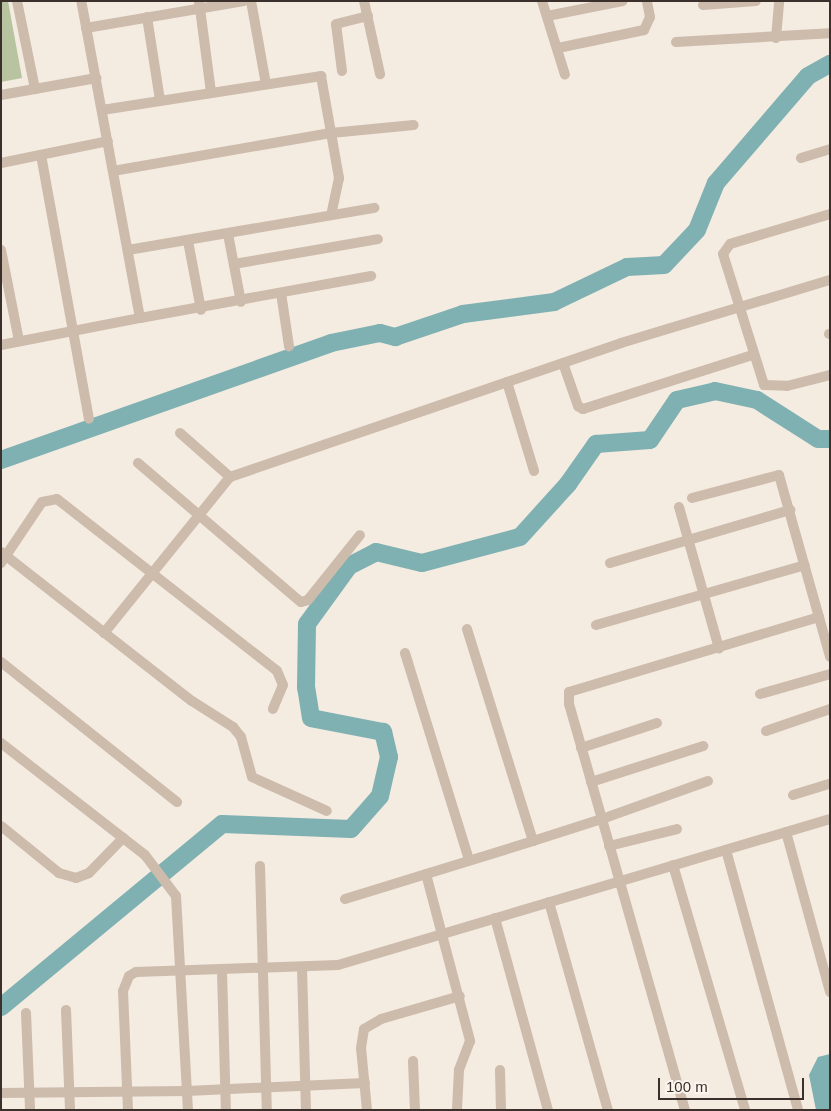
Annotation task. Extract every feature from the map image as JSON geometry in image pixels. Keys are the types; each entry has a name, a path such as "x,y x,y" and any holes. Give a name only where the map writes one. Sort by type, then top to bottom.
{"street":[{"path":"16,1 34,89"},
{"path":"81,1 140,318"},
{"path":"86,28 147,18 200,5 244,1"},
{"path":"251,1 266,84"},
{"path":"364,1 380,74"},
{"path":"542,1 565,75"},
{"path":"547,16 579,5 622,1"},
{"path":"558,48 644,30 650,18 647,1"},
{"path":"703,5 756,1"},
{"path":"776,38 779,1"},
{"path":"200,5 211,92"},
{"path":"342,72 336,24 368,16"},
{"path":"147,18 160,100"},
{"path":"676,42 776,38 830,33"},
{"path":"102,110 322,76 339,178 331,215"},
{"path":"1,95 96,78"},
{"path":"113,171 331,133 414,125"},
{"path":"1,163 108,141"},
{"path":"801,158 830,149"},
{"path":"41,155 89,419"},
{"path":"128,250 374,208"},
{"path":"830,214 725,247 723,260 759,379 770,388 830,375"},
{"path":"228,234 241,302"},
{"path":"234,264 378,240"},
{"path":"188,241 201,310"},
{"path":"1,250 19,341"},
{"path":"1,345 140,318 201,310 371,276"},
{"path":"104,633 230,477 563,363 830,280"},
{"path":"281,293 289,346"},
{"path":"563,363 578,406 583,409 752,354"},
{"path":"507,382 534,471"},
{"path":"180,433 230,477"},
{"path":"138,463 197,516 301,602 308,600 360,535"},
{"path":"692,498 779,475 830,657"},
{"path":"273,709 282,691 281,675 150,575 54,498 42,502 3,557 192,701 233,727 241,738 252,777 327,811"},
{"path":"679,507 719,648"},
{"path":"610,563 688,538 790,510"},
{"path":"596,625 704,592 805,565"},
{"path":"685,1110 581,748 569,704 570,692 819,617"},
{"path":"468,629 533,841"},
{"path":"405,653 469,860"},
{"path":"1,662 177,802"},
{"path":"760,694 830,674"},
{"path":"766,731 830,710"},
{"path":"581,748 657,722"},
{"path":"1,743 155,865 171,888 179,906 188,1110"},
{"path":"591,782 703,746"},
{"path":"345,898 602,819 708,781"},
{"path":"793,796 830,784"},
{"path":"128,1110 126,981 136,972 222,971 338,965 830,819"},
{"path":"1,826 59,873 76,878 89,873 123,838"},
{"path":"609,846 677,829"},
{"path":"786,832 830,992"},
{"path":"726,850 798,1110"},
{"path":"260,866 267,1110"},
{"path":"673,866 745,1110"},
{"path":"426,874 444,933 470,1046 459,1070 457,1110"},
{"path":"549,902 608,1110"},
{"path":"495,918 548,1110"},
{"path":"302,968 306,1110"},
{"path":"222,971 226,1110"},
{"path":"367,1110 361,1048 364,1029 380,1019 460,996"},
{"path":"66,1010 70,1110"},
{"path":"26,1013 30,1110"},
{"path":"414,1061 415,1110"},
{"path":"500,1070 501,1110"},
{"path":"1,1093 187,1091 364,1083"}],"green space":[{"path":"1,1 8,1 22,78 1,82"}],"water":[{"path":"830,1054 830,1110 816,1110 809,1075 818,1057"}],"waterway":[{"path":"1,460 331,343 380,333 395,337 463,314 554,302 627,267 664,265 697,230 716,183 808,76 830,64"},
{"path":"1,1007 222,824 351,829 380,796 389,757 383,732 311,718 306,688 307,624 349,566 376,552 422,563 520,537 568,484 596,444 650,440 677,400 715,391 757,400 818,439 830,439"}]}
